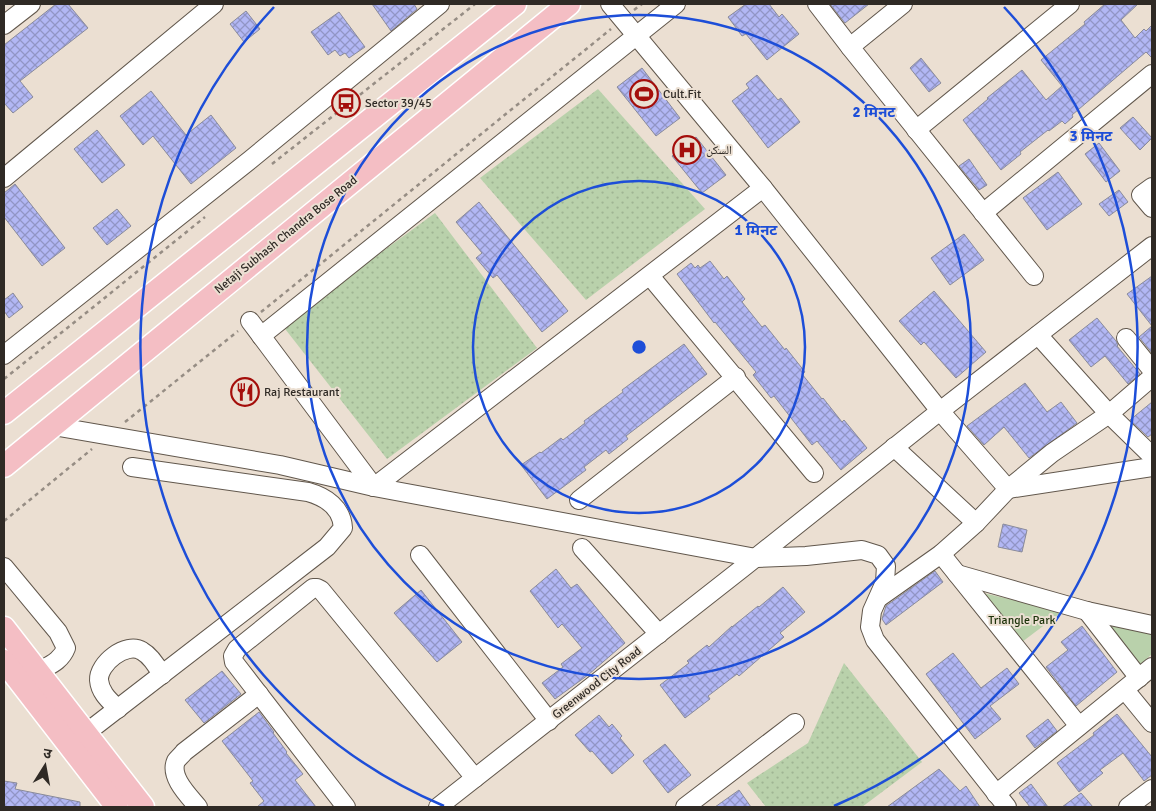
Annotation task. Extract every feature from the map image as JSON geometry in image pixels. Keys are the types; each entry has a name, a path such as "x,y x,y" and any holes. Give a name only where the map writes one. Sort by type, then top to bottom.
{"main road":[{"path":"4,413 515,4"},
{"name":"Netaji Subhash Chandra Bose Road","path":"4,466 569,4"},
{"path":"4,628 143,807"},
{"path":"4,662 117,807"}],"street":[{"path":"4,25 31,4"},
{"path":"4,178 214,4"},
{"path":"6,349 250,160 438,4"},
{"path":"610,4 763,188 940,411 1008,489"},
{"path":"262,336 676,4"},
{"path":"817,4 1034,276"},
{"path":"850,47 903,4"},
{"path":"916,130 1070,4"},
{"path":"983,213 1152,74"},
{"path":"1152,186 1141,195 1152,208"},
{"path":"374,487 763,188"},
{"name":"Greenwood City Road","path":"438,807 1152,246"},
{"path":"650,276 814,473"},
{"path":"250,321 374,487"},
{"path":"1038,335 1109,414 1152,456"},
{"path":"1126,338 1152,370"},
{"path":"880,597 940,554 976,523 1008,489 1052,453 1109,414 1152,377"},
{"path":"580,500 736,378"},
{"path":"53,426 280,465 374,487 756,558 806,556 862,550 878,555 886,566 885,582 872,612 870,627 875,640 1002,801 1079,726 1146,673 1087,611"},
{"path":"894,448 976,523"},
{"path":"86,733 327,547 343,528 343,521 334,506 323,497 308,492 132,467"},
{"path":"1008,489 1152,467"},
{"path":"318,495 324,475"},
{"path":"582,548 659,634"},
{"path":"940,554 1079,726"},
{"path":"420,555 549,721"},
{"path":"4,567 58,632 66,648 63,656 38,672"},
{"path":"957,574 1087,611 1152,626"},
{"path":"346,807 234,662 233,656 237,649 313,588 321,590 476,778"},
{"path":"118,709 105,696 99,681 103,667 114,657 130,648 141,650 150,657 162,675"},
{"path":"1125,690 1152,723"},
{"path":"198,807 178,780 175,771 176,762 184,752 259,694"},
{"path":"689,806 795,723"}],"path":[{"path":"265,170 475,4"},
{"path":"4,521 642,4"},
{"path":"4,379 211,213"}],"green space":[{"path":"598,89 705,209 586,300 480,178"},
{"path":"435,213 537,348 387,459 282,325"},
{"name":"Triangle Park","path":"974,591 1063,611 1018,645"},
{"path":"1096,621 1152,634 1152,654 1136,668"},
{"path":"844,663 922,762 862,807 766,807 747,783 808,743"}],"building":[{"path":"56,4 68,4 88,28 20,81 33,97 13,113 4,103 4,45"},
{"path":"372,4 414,4 417,9 391,31"},
{"path":"746,4 769,4 779,17 782,14 799,34 767,60 746,34 742,36 728,17"},
{"path":"830,4 869,4 845,23"},
{"path":"1105,4 1138,4 1121,20 1135,38 1144,29 1146,31 1152,25 1152,58 1146,52 1072,115 1073,117 1065,124 1062,121 1048,130 1001,170 963,120 1022,70 1046,100 1062,86 1041,60 1085,24 1084,22"},
{"path":"246,11 260,29 244,42 230,24"},
{"path":"339,12 365,47 349,58 345,53 340,56 335,50 328,55 311,32"},
{"path":"921,58 941,83 929,92 910,68"},
{"path":"642,68 680,118 656,136 617,87"},
{"path":"757,75 778,100 781,98 800,122 768,148 732,101 749,88 746,84"},
{"path":"151,91 186,135 211,115 236,148 191,184 153,136 143,145 120,116"},
{"path":"1133,117 1152,138 1140,150 1120,128"},
{"path":"97,130 125,165 102,183 74,149"},
{"path":"696,137 726,175 702,193 672,156"},
{"path":"1099,143 1120,171 1106,182 1085,154"},
{"path":"969,159 987,185 979,190 959,166"},
{"path":"1058,172 1082,204 1047,230 1023,198"},
{"path":"15,184 65,248 42,266 4,217 4,193"},
{"path":"1119,190 1128,202 1109,216 1099,204"},
{"path":"479,202 568,311 542,332 497,275 493,278 476,258 482,253 456,222"},
{"path":"117,209 131,226 107,245 93,228"},
{"path":"964,234 984,260 950,285 931,258"},
{"path":"710,261 724,279 727,276 745,299 742,302 762,327 765,325 785,350 786,348 805,372 802,374 822,399 842,422 844,420 867,448 841,470 817,441 812,445 774,396 771,398 753,375 756,372 714,323 677,274 691,263 695,268 698,265 700,268"},
{"path":"1152,276 1152,326 1127,294"},
{"path":"934,291 986,352 956,378 924,342 921,345 899,321"},
{"path":"13,293 23,307 9,318 4,311 4,300"},
{"path":"1097,318 1140,374 1128,384 1105,356 1091,367 1069,340"},
{"path":"1152,326 1152,353 1139,337"},
{"path":"684,344 707,374 626,436 628,439 609,454 606,450 584,467 586,470 547,499 521,465 561,438 563,440 585,423 584,421 623,392 622,390"},
{"path":"1025,383 1047,412 1061,402 1077,423 1029,458 1004,427 984,445 967,426"},
{"path":"1152,402 1152,434 1148,437 1130,420"},
{"path":"1003,524 1027,530 1022,552 998,547"},
{"path":"556,569 571,588 577,584 625,643 588,675 555,699 542,683 563,667 561,664 582,648 562,624 558,628 530,591"},
{"path":"935,571 943,582 886,625 882,619 886,606"},
{"path":"783,587 805,612 780,633 784,637 739,676 737,674 708,696 710,699 685,718 660,685 689,663 687,661 707,645 709,647 732,626"},
{"path":"421,590 462,642 437,662 394,613"},
{"path":"1082,626 1117,672 1076,706 1046,667 1068,650 1061,642"},
{"path":"953,653 981,688 1007,668 1019,684 990,706 1001,719 975,739 926,674"},
{"path":"222,671 241,694 204,723 185,700"},
{"path":"259,712 274,732 286,753 303,774 295,780 316,807 257,807 264,801 250,783 253,781 222,741"},
{"path":"1117,714 1152,757 1152,775 1144,781 1123,753 1100,770 1103,773 1079,792 1057,763 1094,735 1093,733"},
{"path":"599,715 609,727 612,724 622,736 620,738 634,755 612,774 575,735"},
{"path":"1048,719 1057,731 1035,748 1026,736"},
{"path":"665,744 691,775 668,793 643,761"},
{"path":"939,769 960,791 966,786 980,807 887,807"},
{"path":"4,781 17,783 15,789 80,802 80,807 4,807"},
{"path":"1031,784 1048,807 1030,807 1019,793"},
{"path":"739,790 751,807 715,807"},
{"path":"1081,793 1093,807 1062,807"}],"place":[{"name":"Cult.Fit","path":"644,94"},
{"name":"Sector 39/45","path":"346,103"},
{"name":"السكن","path":"687,150"},
{"name":"Raj Restaurant","path":"245,392"}]}
